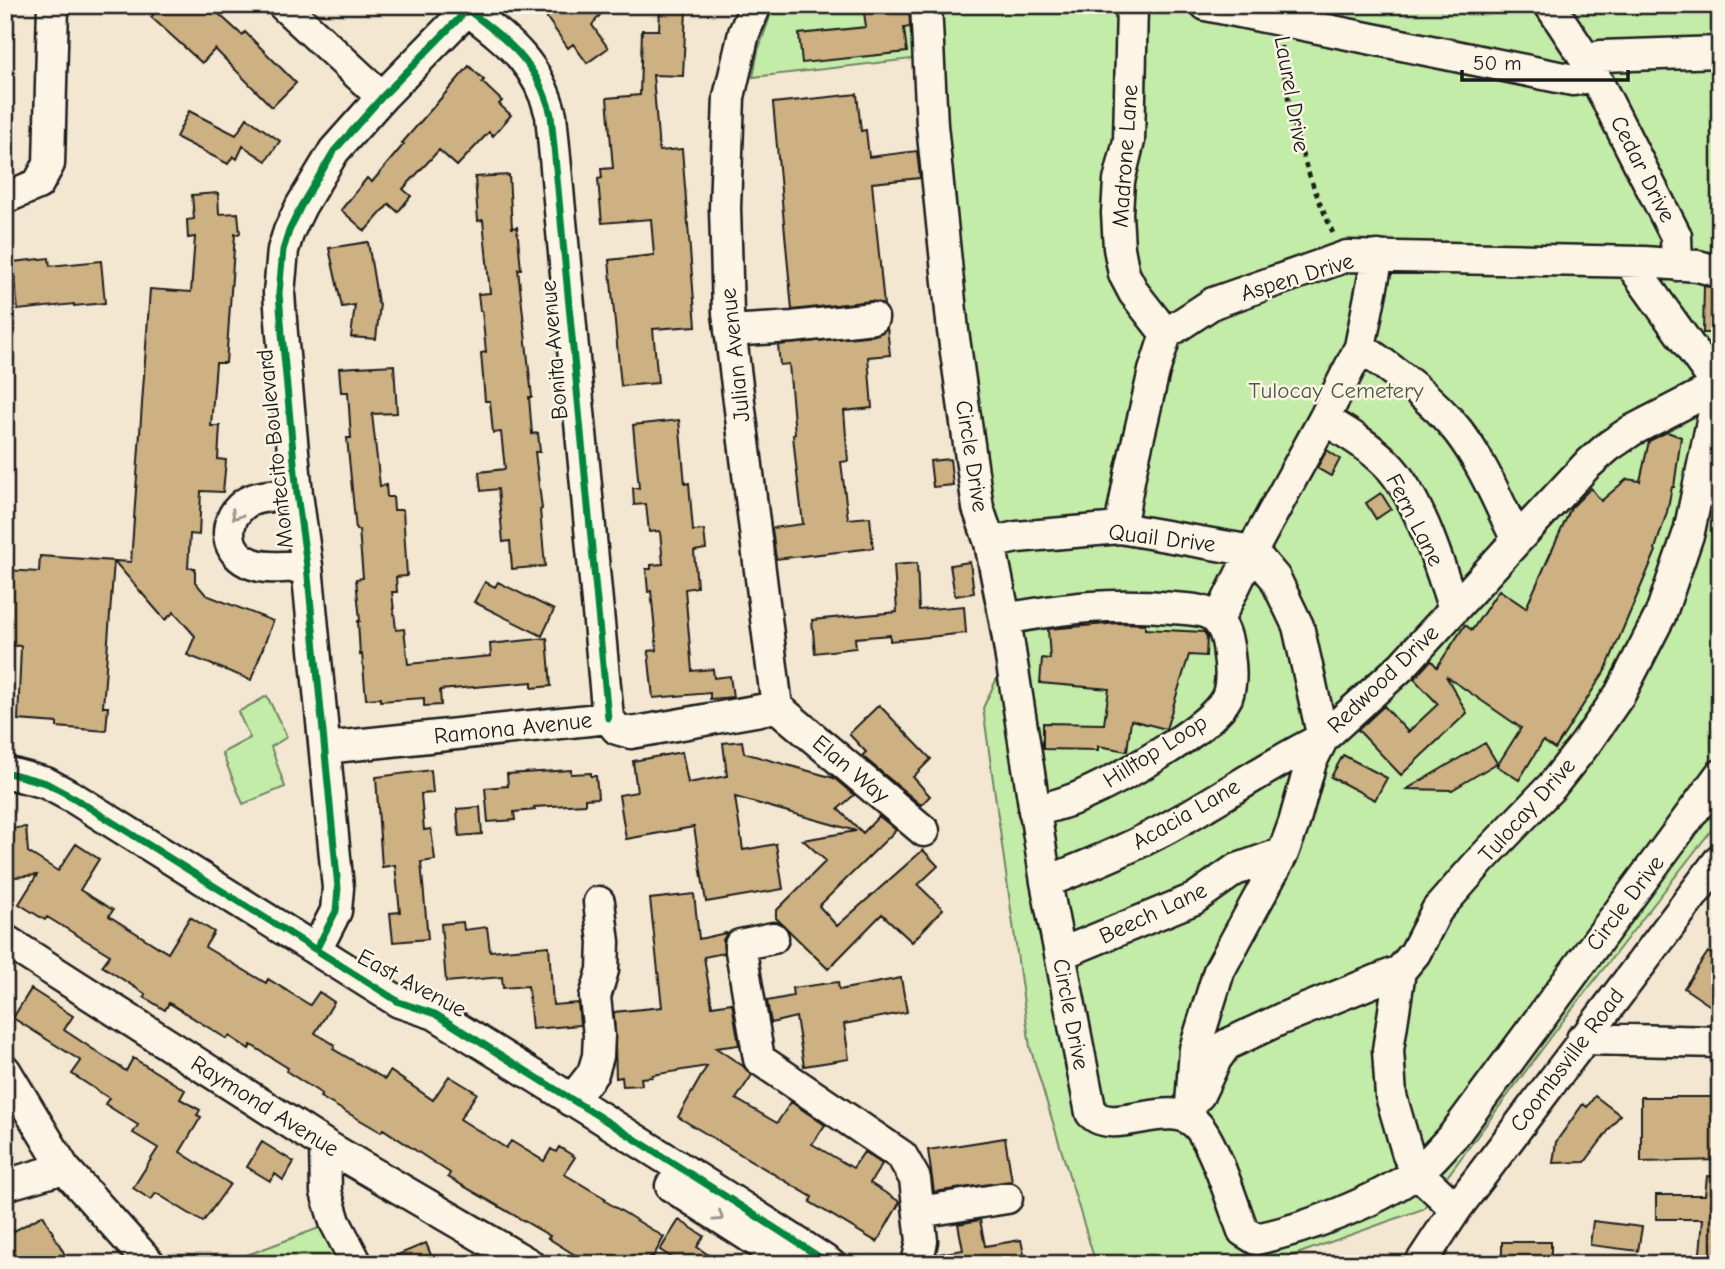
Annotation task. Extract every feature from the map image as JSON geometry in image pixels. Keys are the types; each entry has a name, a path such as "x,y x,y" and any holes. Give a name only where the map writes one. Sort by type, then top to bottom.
{"street":[{"path":"5,198 38,184 49,164 53,5"},
{"path":"283,5 382,97"},
{"name":"Julian Avenue","path":"756,5 744,33 729,97 725,208 728,313 778,707"},
{"name":"Circle Drive","path":"926,5 932,125 953,331 978,508 990,543 1005,619 1045,882 1090,1113 1100,1120 1161,1115 1190,1118 1207,1139 1243,1231 1256,1239 1302,1226 1379,1195 1418,1173 1454,1135 1720,775"},
{"name":"Madrone Lane","path":"1132,5 1129,141 1119,181 1119,248 1124,274 1134,293 1166,334"},
{"path":"1206,5 1279,13 1573,80 1591,68 1601,56 1720,52"},
{"name":"Cedar Drive","path":"1550,5 1591,68 1676,236 1677,265"},
{"name":"Montecito Boulevard","path":"316,950 336,911 338,901 279,293 283,250 301,206 334,151 382,97 470,8"},
{"name":"Bonita Avenue","path":"470,8 536,74 551,115 608,719"},
{"name":"Aspen Drive","path":"1166,334 1213,303 1348,256 1677,265 1699,266 1720,272"},
{"path":"1005,619 1055,610 1128,604 1208,613 1218,620 1360,347 1378,256"},
{"path":"1630,263 1719,384"},
{"path":"730,331 873,318"},
{"path":"1120,528 1145,408 1166,334"},
{"path":"1360,347 1435,406 1458,432 1471,451 1517,540"},
{"name":"Redwood Drive","path":"1190,1118 1195,1049 1219,971 1283,853 1311,762 1323,738 1402,666 1586,466 1608,446 1719,384"},
{"name":"Tulocay Drive","path":"1400,971 1415,953 1437,910 1552,786 1620,694 1660,616 1689,532 1719,384"},
{"name":"Fern Lane","path":"1324,419 1386,463 1402,482 1435,550 1454,609"},
{"path":"297,494 262,497 243,505 231,523 228,536 233,550 243,560 252,564 307,566"},
{"name":"Quail Drive","path":"990,543 1017,537 1120,528 1252,551"},
{"path":"1252,551 1275,578 1298,626 1323,738"},
{"name":"Hilltop Loop","path":"1034,811 1077,798 1116,779 1216,713 1228,694 1231,670 1227,638 1218,620"},
{"name":"Ramona Avenue","path":"325,748 608,719 617,729 631,733 778,707"},
{"name":"Elan Way","path":"778,707 924,831"},
{"name":"Acacia Lane","path":"1045,882 1092,865 1181,821 1287,755 1323,738"},
{"name":"East Avenue","path":"5,772 46,783 74,797 399,1002 435,1014 830,1264"},
{"name":"Beech Lane","path":"1060,954 1194,899 1235,870 1283,853"},
{"name":"Coombsville Road","path":"1420,1264 1455,1209 1720,859"},
{"path":"571,1101 593,1073 598,1056 595,996 603,970 604,942 599,902"},
{"path":"773,938 740,945 760,1059 902,1156 915,1179 922,1241 917,1264"},
{"name":"Raymond Avenue","path":"5,940 325,1145 529,1264"},
{"path":"1190,1118 1207,1076 1226,1045 1400,971"},
{"path":"1400,971 1388,1050 1388,1073 1399,1128 1408,1155 1418,1173 1455,1209"},
{"name":"East Avenue","path":"399,1002 417,1023 792,1264"},
{"path":"1582,1039 1720,1042"},
{"path":"5,1070 64,1168 150,1264"},
{"path":"325,1145 326,1192 335,1222 357,1264"},
{"path":"5,1185 64,1168"},
{"path":"919,1212 1007,1198"}],"green space":[{"name":"Tulocay Cemetery","path":"774,5 1720,5 1720,819 1566,1017 1423,1209 1269,1264 1096,1264 1030,1047 983,708 998,676 947,399 920,58 753,77 758,51"},
{"path":"267,696 287,737 271,747 285,787 243,804 222,753 250,738 238,712"},
{"path":"335,1222 357,1264 223,1264"}],"building":[{"path":"162,5 209,5 242,35 245,32 296,83 272,107 215,49 202,63 151,17"},
{"path":"538,5 608,5 592,25 608,48 587,63 573,44 568,48"},
{"path":"863,5 909,5 910,27 904,28 907,52 802,63 799,34 866,27"},
{"path":"660,8 686,9 683,76 653,75 659,151 682,149 696,326 653,329 658,383 621,386 609,260 654,255 651,219 602,223 598,179 602,178 601,169 613,168 607,98 640,95 642,30 659,30"},
{"path":"469,66 502,101 499,104 511,115 493,136 489,132 457,166 439,150 403,189 411,196 398,212 389,204 365,231 341,210 367,178 372,182"},
{"path":"857,94 861,131 866,130 869,157 917,151 920,178 872,183 884,305 871,301 792,310 773,103"},
{"path":"189,111 236,135 247,118 280,141 266,161 243,146 237,159 233,156 228,164 176,137"},
{"path":"509,175 512,228 517,227 521,269 518,269 532,397 529,397 532,434 538,433 540,452 535,452 545,566 512,569 510,541 503,542 498,489 481,491 479,472 505,469 501,432 493,433 490,401 485,401 481,353 486,352 478,294 490,293 483,220 478,221 475,177"},
{"path":"218,193 219,214 238,213 240,234 235,234 226,363 216,363 211,426 220,426 218,459 226,460 223,492 201,491 199,535 190,534 188,568 195,568 195,582 206,595 273,621 251,680 187,655 195,636 174,612 165,620 114,561 131,562 150,289 191,292 195,237 188,238 187,220 194,219 192,195"},
{"path":"368,242 380,304 376,339 351,337 355,305 342,307 329,248"},
{"path":"49,258 50,266 101,261 105,303 18,310 13,262"},
{"path":"1704,286 1720,289 1720,333 1703,333"},
{"path":"887,327 890,355 868,357 872,408 844,411 848,461 841,462 848,519 870,517 873,548 776,559 772,528 803,524 793,435 789,364 780,365 778,345 875,335"},
{"path":"394,365 397,413 372,414 380,486 386,485 387,497 393,497 394,510 403,510 407,576 396,577 397,592 392,592 396,630 404,629 408,664 491,656 490,644 547,638 551,686 532,688 532,682 440,690 441,705 424,706 424,698 380,701 380,698 366,699 362,654 360,655 356,579 363,578 347,438 351,438 348,392 341,392 339,368"},
{"path":"679,420 693,531 704,530 706,549 694,551 697,587 685,589 692,671 713,669 714,678 730,676 733,697 710,699 710,693 653,698 648,651 657,650 646,569 651,569 651,565 663,564 660,531 649,532 646,504 634,505 633,488 639,488 633,425"},
{"path":"1667,432 1681,437 1674,487 1656,551 1606,669 1555,749 1543,741 1519,780 1497,766 1521,728 1446,676 1467,713 1401,775 1358,730 1384,706 1408,732 1438,704 1414,679 1431,660 1437,667 1465,625 1472,630 1499,590 1526,608 1571,508 1591,488 1601,501 1627,479 1640,481 1649,441"},
{"path":"1327,450 1340,459 1331,476 1317,468"},
{"path":"950,459 953,485 933,487 930,461"},
{"path":"1381,493 1391,509 1376,519 1366,503"},
{"path":"40,556 114,561 103,707 108,707 106,731 57,727 57,723 18,720 21,646 5,645 5,570 39,572"},
{"path":"970,562 974,593 955,596 950,565"},
{"path":"917,563 919,610 964,606 966,633 890,641 890,635 855,638 856,648 815,653 812,620 897,612 894,565"},
{"path":"485,582 495,587 498,582 554,610 542,636 474,602"},
{"path":"1119,623 1145,624 1145,629 1204,632 1207,637 1206,656 1189,655 1166,729 1131,720 1127,751 1098,746 1098,750 1043,749 1043,723 1104,724 1109,689 1040,683 1042,658 1050,659 1048,629"},
{"path":"879,705 931,759 913,777 930,796 921,805 862,756 866,752 849,734"},
{"path":"742,741 744,753 834,778 854,795 838,809 863,833 879,816 896,830 819,906 837,926 923,850 938,866 918,885 943,909 912,942 882,914 828,969 776,918 776,911 826,861 803,840 856,831 735,797 743,850 776,844 783,889 706,902 694,827 626,839 619,795 637,792 633,761 682,752 688,783 727,776 723,743"},
{"path":"1485,743 1497,763 1452,790 1407,789"},
{"path":"1343,755 1387,778 1375,800 1331,777"},
{"path":"431,770 433,793 421,794 424,830 431,829 435,860 421,862 428,939 393,942 390,913 400,912 395,865 382,867 376,777"},
{"path":"571,770 571,774 591,773 591,776 596,776 598,798 585,799 585,804 534,807 535,810 514,812 515,820 488,822 485,788 508,786 507,774"},
{"path":"480,807 482,834 459,836 457,809"},
{"path":"26,827 28,852 58,871 76,844 99,859 80,890 113,910 109,916 168,953 190,917 214,932 205,947 266,983 268,979 310,1005 319,992 334,1002 315,1033 335,1045 333,1049 385,1079 390,1071 433,1100 449,1076 477,1093 460,1119 506,1148 511,1141 544,1161 551,1149 556,1152 559,1147 575,1157 564,1174 664,1237 653,1257 651,1256 646,1264 570,1264 575,1255 548,1238 550,1236 448,1177 450,1173 383,1129 381,1132 320,1097 322,1094 286,1071 288,1068 251,1045 249,1049 229,1036 227,1039 169,1003 165,1010 144,997 145,994 102,966 110,955 47,917 45,920 19,904 37,875 5,878 5,829"},
{"path":"694,894 699,939 726,933 723,940 724,953 704,957 712,1006 732,1003 739,1045 716,1048 752,1075 736,1099 777,1123 791,1102 825,1125 812,1144 853,1168 864,1152 882,1164 870,1183 900,1202 877,1242 810,1202 812,1197 678,1117 707,1066 641,1078 642,1085 623,1086 622,1077 616,1078 614,1012 662,1007 650,899"},
{"path":"463,922 464,930 487,927 490,951 549,946 553,1005 578,1003 580,1025 532,1029 528,986 503,988 502,977 446,982 441,924"},
{"path":"1708,952 1720,959 1720,996 1712,1007 1684,988"},
{"path":"901,978 907,1012 844,1024 849,1059 804,1066 796,1017 771,1023 767,1001 793,996 792,988 838,982 839,990"},
{"path":"31,989 73,1016 64,1030 126,1071 133,1058 185,1090 180,1099 200,1110 197,1115 201,1117 180,1152 230,1184 203,1222 156,1193 151,1200 133,1188 158,1148 133,1133 138,1125 105,1104 109,1098 72,1074 81,1061 13,1018"},
{"path":"1595,1096 1620,1115 1585,1162 1553,1163 1556,1142 1583,1104 1587,1107"},
{"path":"1641,1097 1720,1097 1720,1160 1641,1162"},
{"path":"1005,1138 1012,1181 934,1192 928,1150"},
{"path":"262,1142 294,1162 283,1180 275,1174 270,1181 247,1167"},
{"path":"1707,1176 1720,1177 1720,1264 1699,1264 1703,1219 1656,1219 1656,1195 1705,1195"},
{"path":"43,1215 70,1264 5,1264 5,1236"},
{"path":"679,1220 704,1236 697,1247 722,1264 682,1264 660,1250"},
{"path":"980,1220 985,1246 1021,1240 1026,1264 939,1264 938,1254 963,1250 958,1224"},
{"path":"1593,1221 1642,1227 1638,1251 1590,1245"},
{"path":"1502,1242 1551,1242 1551,1264 1502,1264"},
{"path":"426,1243 433,1260 422,1264 376,1264"}],"cycle path":[{"path":"316,950 336,911 338,888 282,334 279,293 283,250 301,206 334,151 382,97 472,5"},
{"path":"468,10 509,44 530,67 551,115 608,718"},
{"path":"5,772 46,783 74,798 399,1002 435,1014 830,1264"}]}
